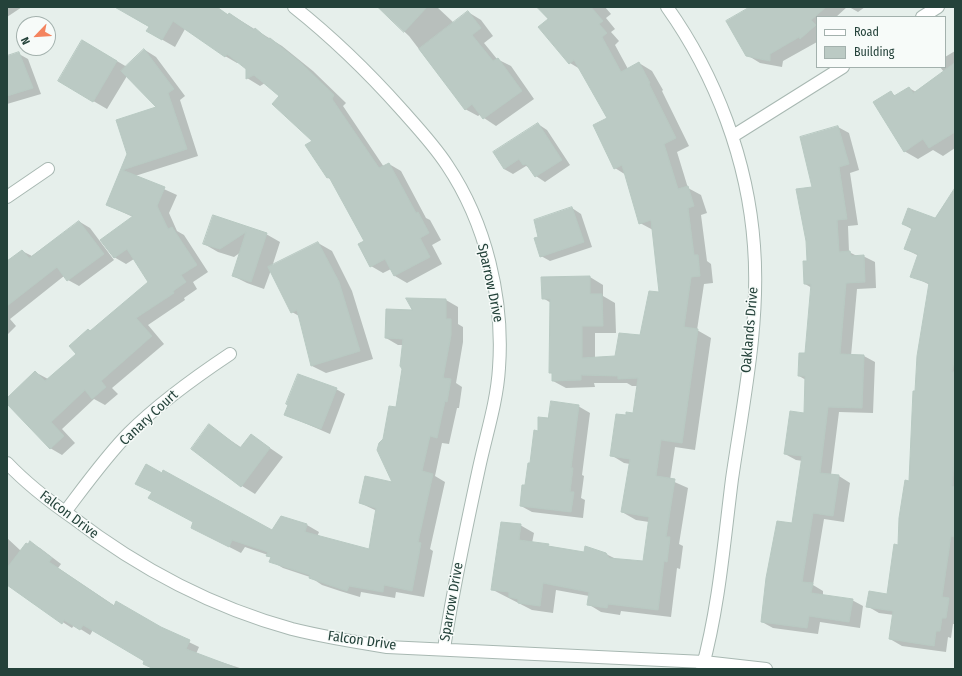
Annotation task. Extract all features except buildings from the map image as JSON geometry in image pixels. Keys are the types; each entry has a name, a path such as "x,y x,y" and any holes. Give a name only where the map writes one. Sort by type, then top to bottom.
{"street":[{"name":"Sparrow Drive","path":"294,7 324,31 365,69 430,142 447,165 465,196 489,263 496,298 500,333 499,370 454,585 444,649"},
{"name":"Oaklands Drive","path":"667,7 692,45 733,136 747,191 754,247 754,299 748,365 716,597 703,666"},
{"path":"924,16 938,7"},
{"path":"733,136 841,68"},
{"path":"7,197 48,169"},
{"name":"Canary Court","path":"65,512 127,435 155,409 192,380 230,354"},
{"name":"Falcon Drive","path":"7,463 37,491 108,545 136,562 227,606 291,628 339,640 387,647 444,649 766,669"}]}
